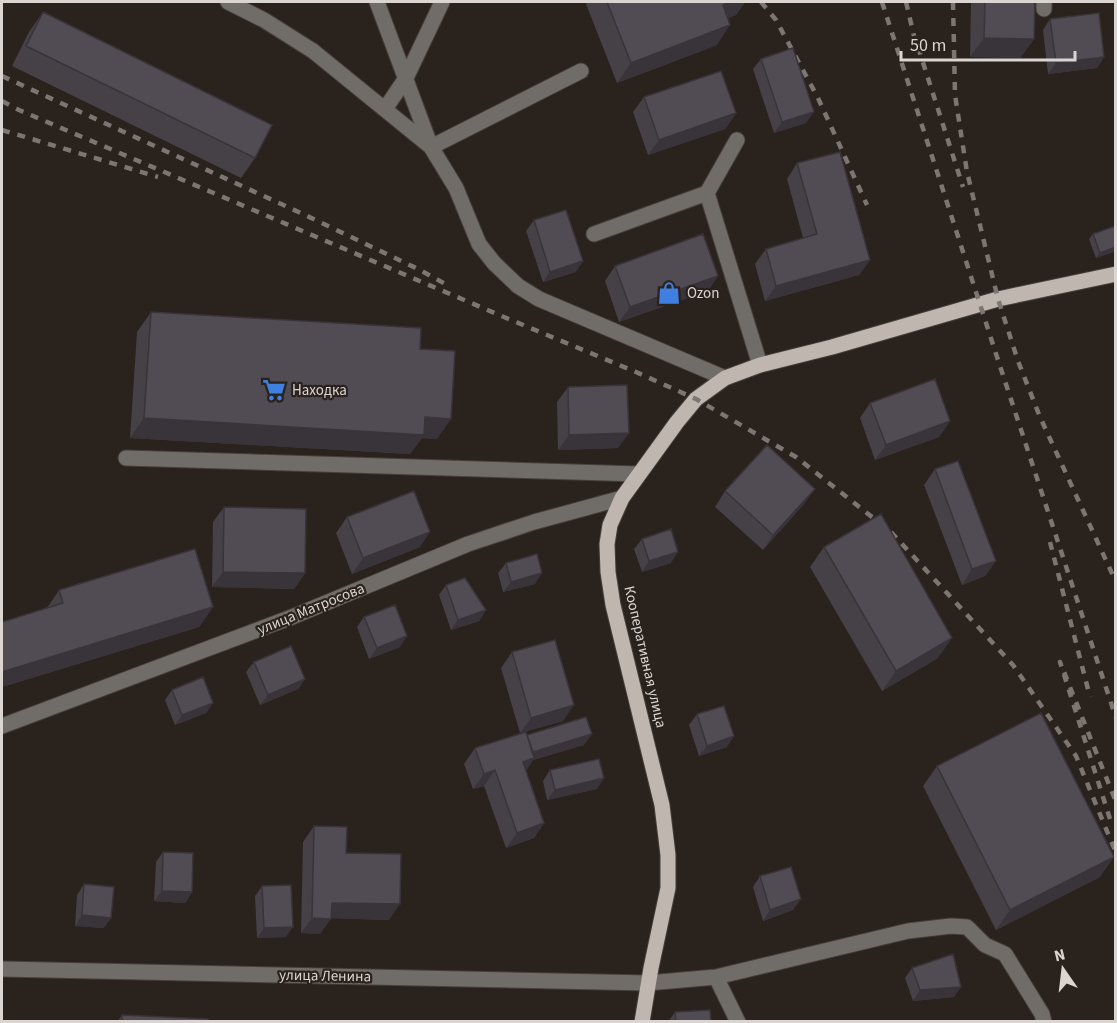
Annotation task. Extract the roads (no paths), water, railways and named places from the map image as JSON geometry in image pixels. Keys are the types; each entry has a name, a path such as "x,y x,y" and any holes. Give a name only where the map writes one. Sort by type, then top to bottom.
{"main road":[{"name":"Кооперативная улица","path":"642,1022 668,888 668,855 662,805 613,605 610,583 607,544 610,525 622,498 696,399 725,378 760,365 832,347 998,299 1116,274"}],"street":[{"path":"228,2 264,20 313,51 431,147"},
{"path":"376,2 431,147 456,188 479,244 494,263 518,286 539,298 725,378"},
{"path":"385,109 406,78 442,2"},
{"path":"431,147 581,71"},
{"path":"594,234 708,193 736,140"},
{"path":"708,193 760,365"},
{"path":"126,458 639,474"},
{"name":"улица Матросова","path":"2,726 292,617 468,544 534,522 622,498"},
{"name":"улица Ленина","path":"2,969 648,983 716,977 908,931 951,926 967,927 985,945 1005,954 1042,1014 1044,1022"},
{"path":"716,977 738,1022"}],"railway":[{"path":"761,2 776,20 818,98 867,205"},
{"path":"882,2 1116,718"},
{"path":"906,2 914,36"},
{"path":"953,2 955,95 967,172 998,299 1018,361 1040,417 1116,582"},
{"path":"918,47 963,187"},
{"path":"2,76 303,214 449,286"},
{"path":"2,101 636,372 696,399 796,457 891,532 1013,665 1076,756 1116,853"},
{"path":"2,130 158,177"},
{"path":"1050,542 1090,697"},
{"path":"1110,819 1060,662 1116,802"}],"place":[{"name":"Ozon","path":"669,293"},
{"name":"Находка","path":"274,390"}]}
